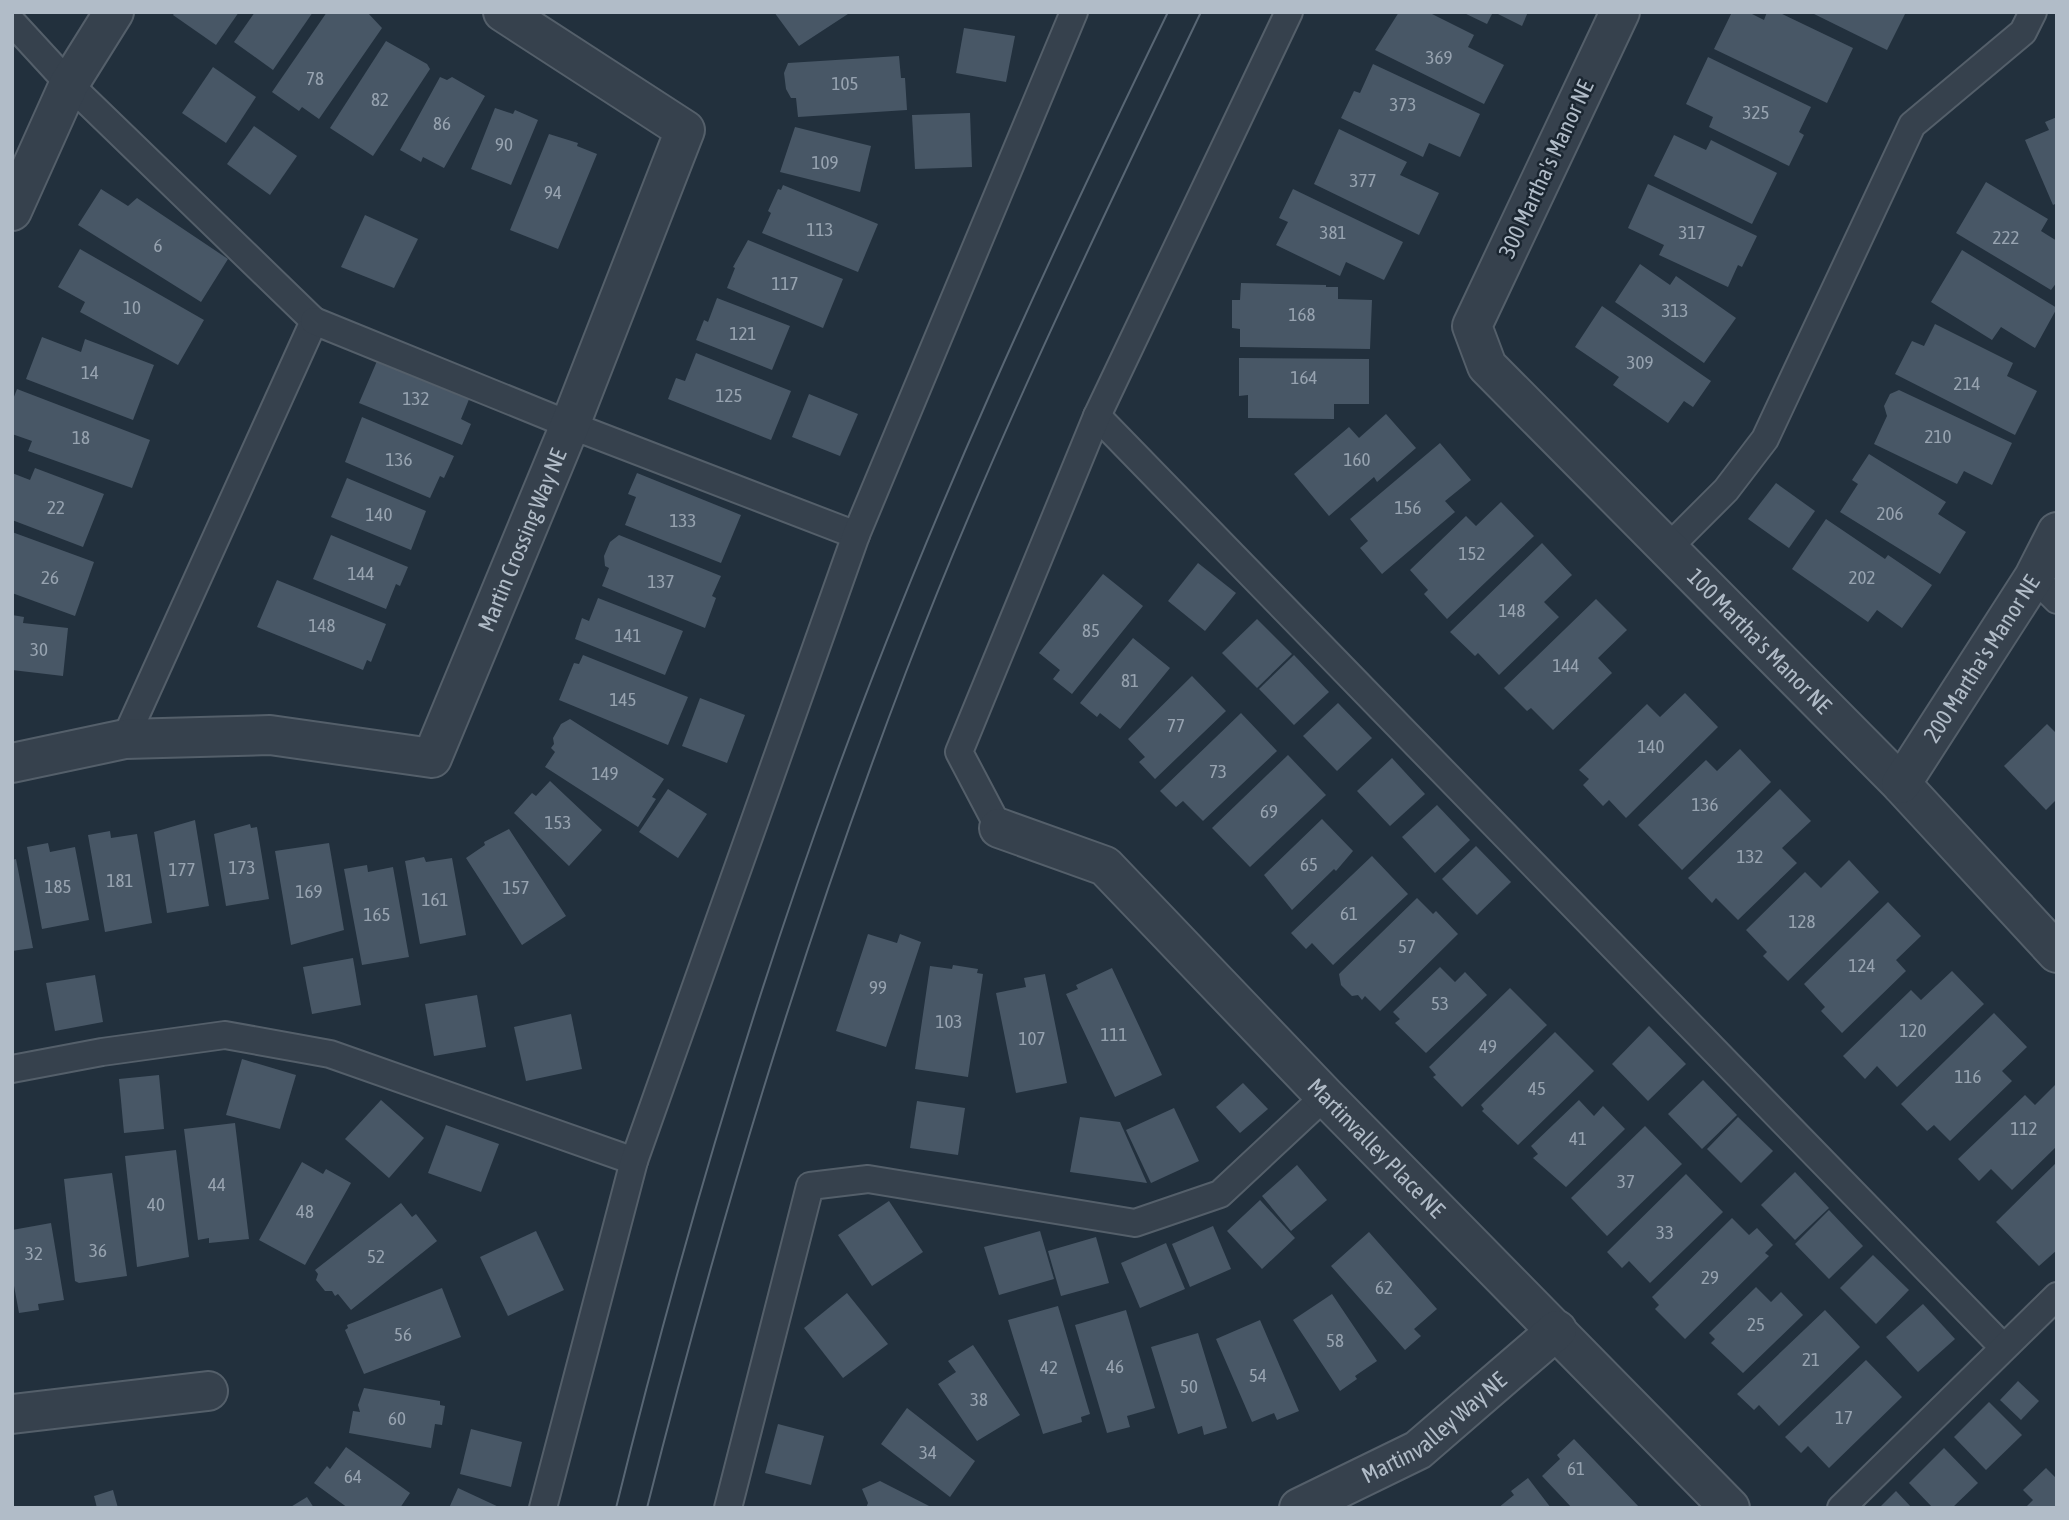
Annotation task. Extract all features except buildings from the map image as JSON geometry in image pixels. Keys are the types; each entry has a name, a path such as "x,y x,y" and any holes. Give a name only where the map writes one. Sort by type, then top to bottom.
{"street":[{"path":"12,211 69,84 114,12"},
{"name":"Martin Crossing Way NE","path":"12,763 125,739 270,735 432,758 570,425 685,130 503,12"},
{"name":"300 Martha's Manor NE","path":"1472,326 1620,12"},
{"name":"100 Martha's Manor NE","path":"1472,326 1487,366 1901,784 2057,953"},
{"name":"200 Martha's Manor NE","path":"1901,784 2045,589 2057,532"},
{"name":"Martinvalley Place NE","path":"999,828 1105,866 1325,1096 1730,1508"},
{"name":"Martinvalley Way NE","path":"1299,1508 1418,1450 1557,1330"},
{"path":"12,1414 208,1391"}],"lane":[{"path":"543,1508 634,1161 856,535 1074,12"},
{"path":"999,828 959,752 1097,416 1289,12"},
{"path":"1668,548 1726,490 1765,439 1912,125 2023,32 2033,12"},
{"path":"12,22 69,84 314,321 570,425 856,535"},
{"path":"125,739 314,321"},
{"path":"1097,416 2003,1348"},
{"path":"12,1069 102,1052 225,1035 330,1054 634,1161"},
{"path":"728,1508 810,1186 868,1179 1135,1223 1220,1194 1325,1096"},
{"path":"1841,1508 2057,1296"}],"tram line":[{"path":"616,1508 664,1323 716,1140 773,957 835,777 910,583 991,391 1168,12"},
{"path":"647,1508 703,1296 764,1086 832,878 906,672 1010,422 1201,12"}]}
